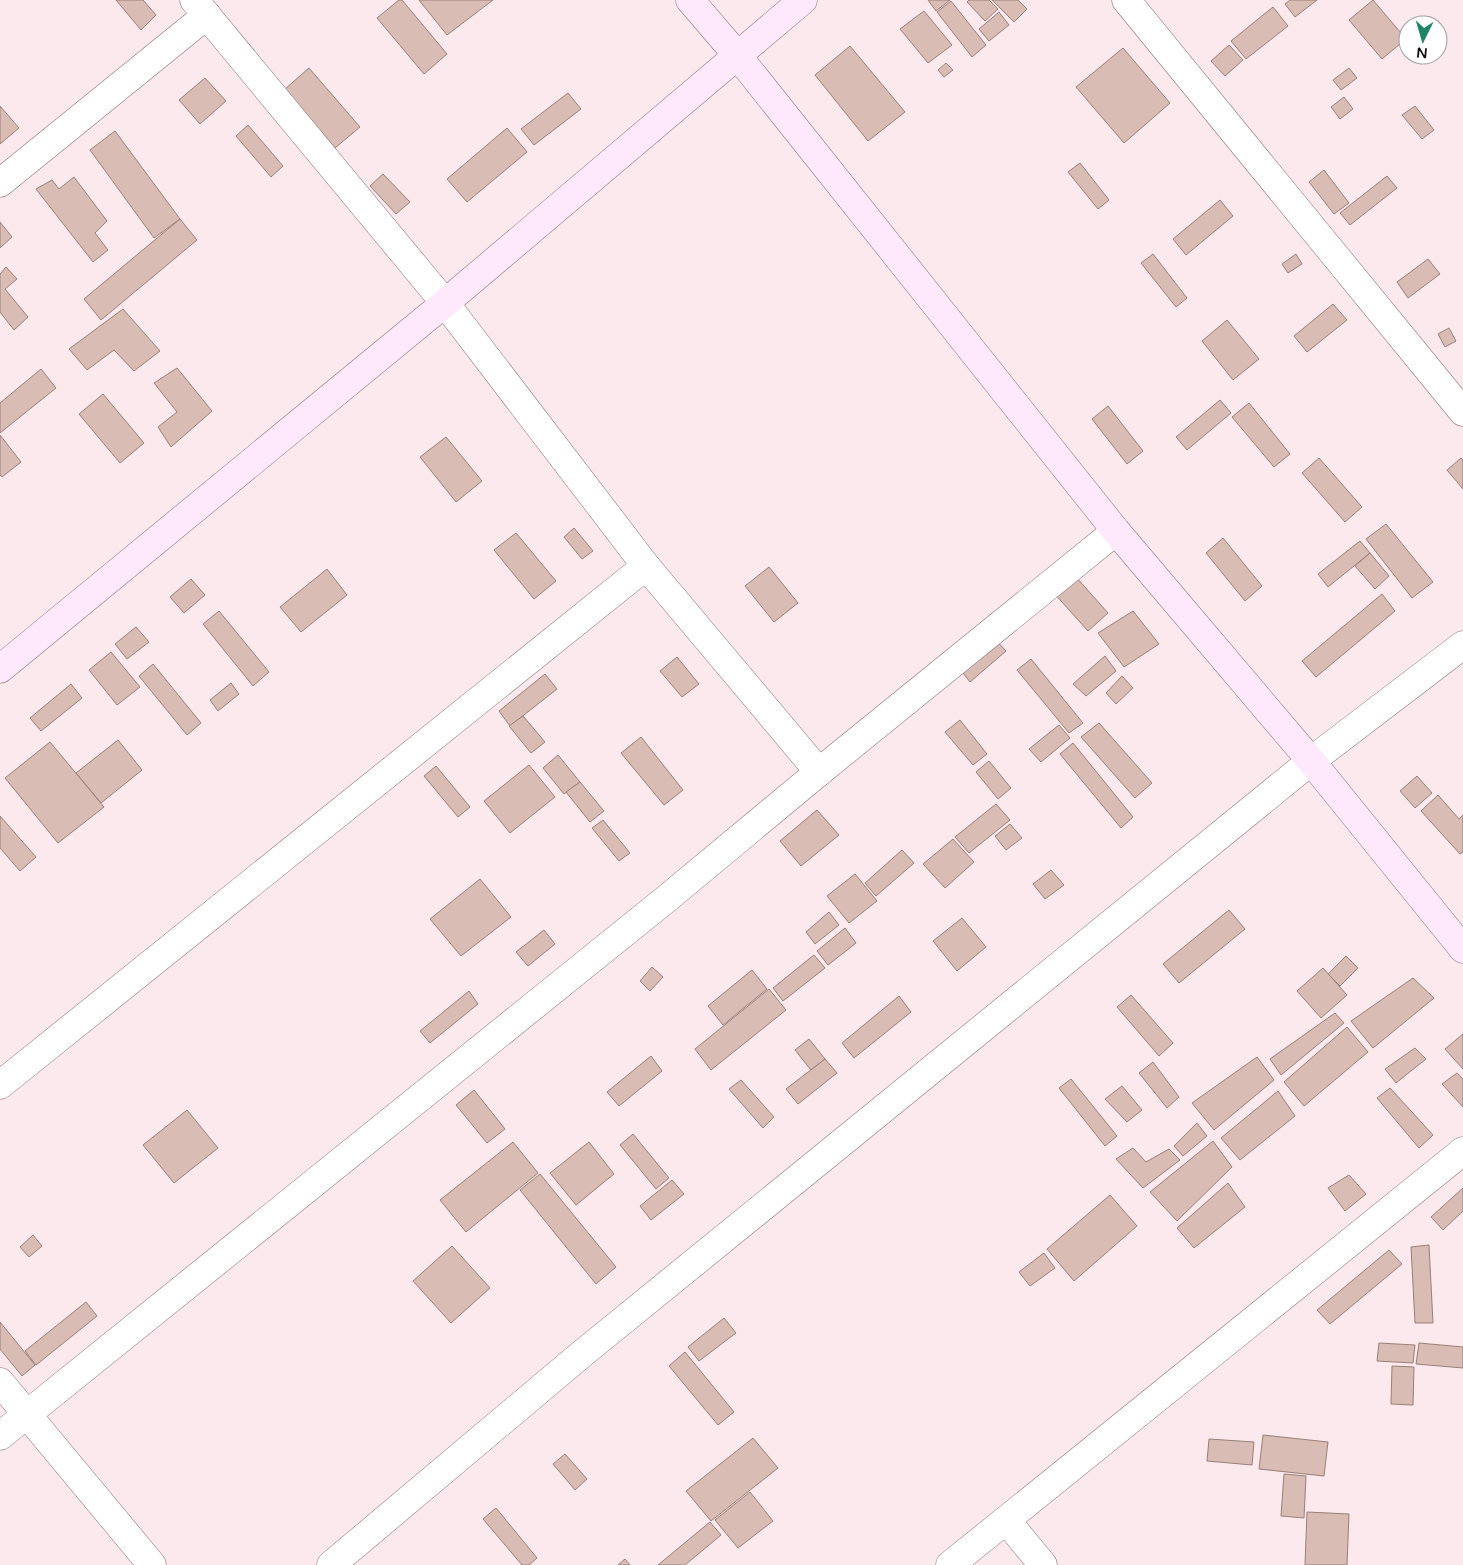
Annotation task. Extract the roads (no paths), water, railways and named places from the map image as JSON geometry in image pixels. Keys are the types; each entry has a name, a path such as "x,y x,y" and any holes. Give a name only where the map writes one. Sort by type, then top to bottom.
{"street":[{"path":"690,0 737,55 1116,531 1311,761 1463,950"},
{"path":"0,669 445,303 802,0"},
{"path":"1126,0 1463,412"},
{"path":"0,183 201,8 445,303 646,566 819,772"},
{"path":"0,1436 650,912 1116,531"},
{"path":"0,1084 646,566"},
{"path":"331,1565 591,1346 1311,761 1463,645"},
{"path":"950,1565 1463,1150"},
{"path":"0,1382 152,1565"},
{"path":"1006,1520 1043,1565"}]}
